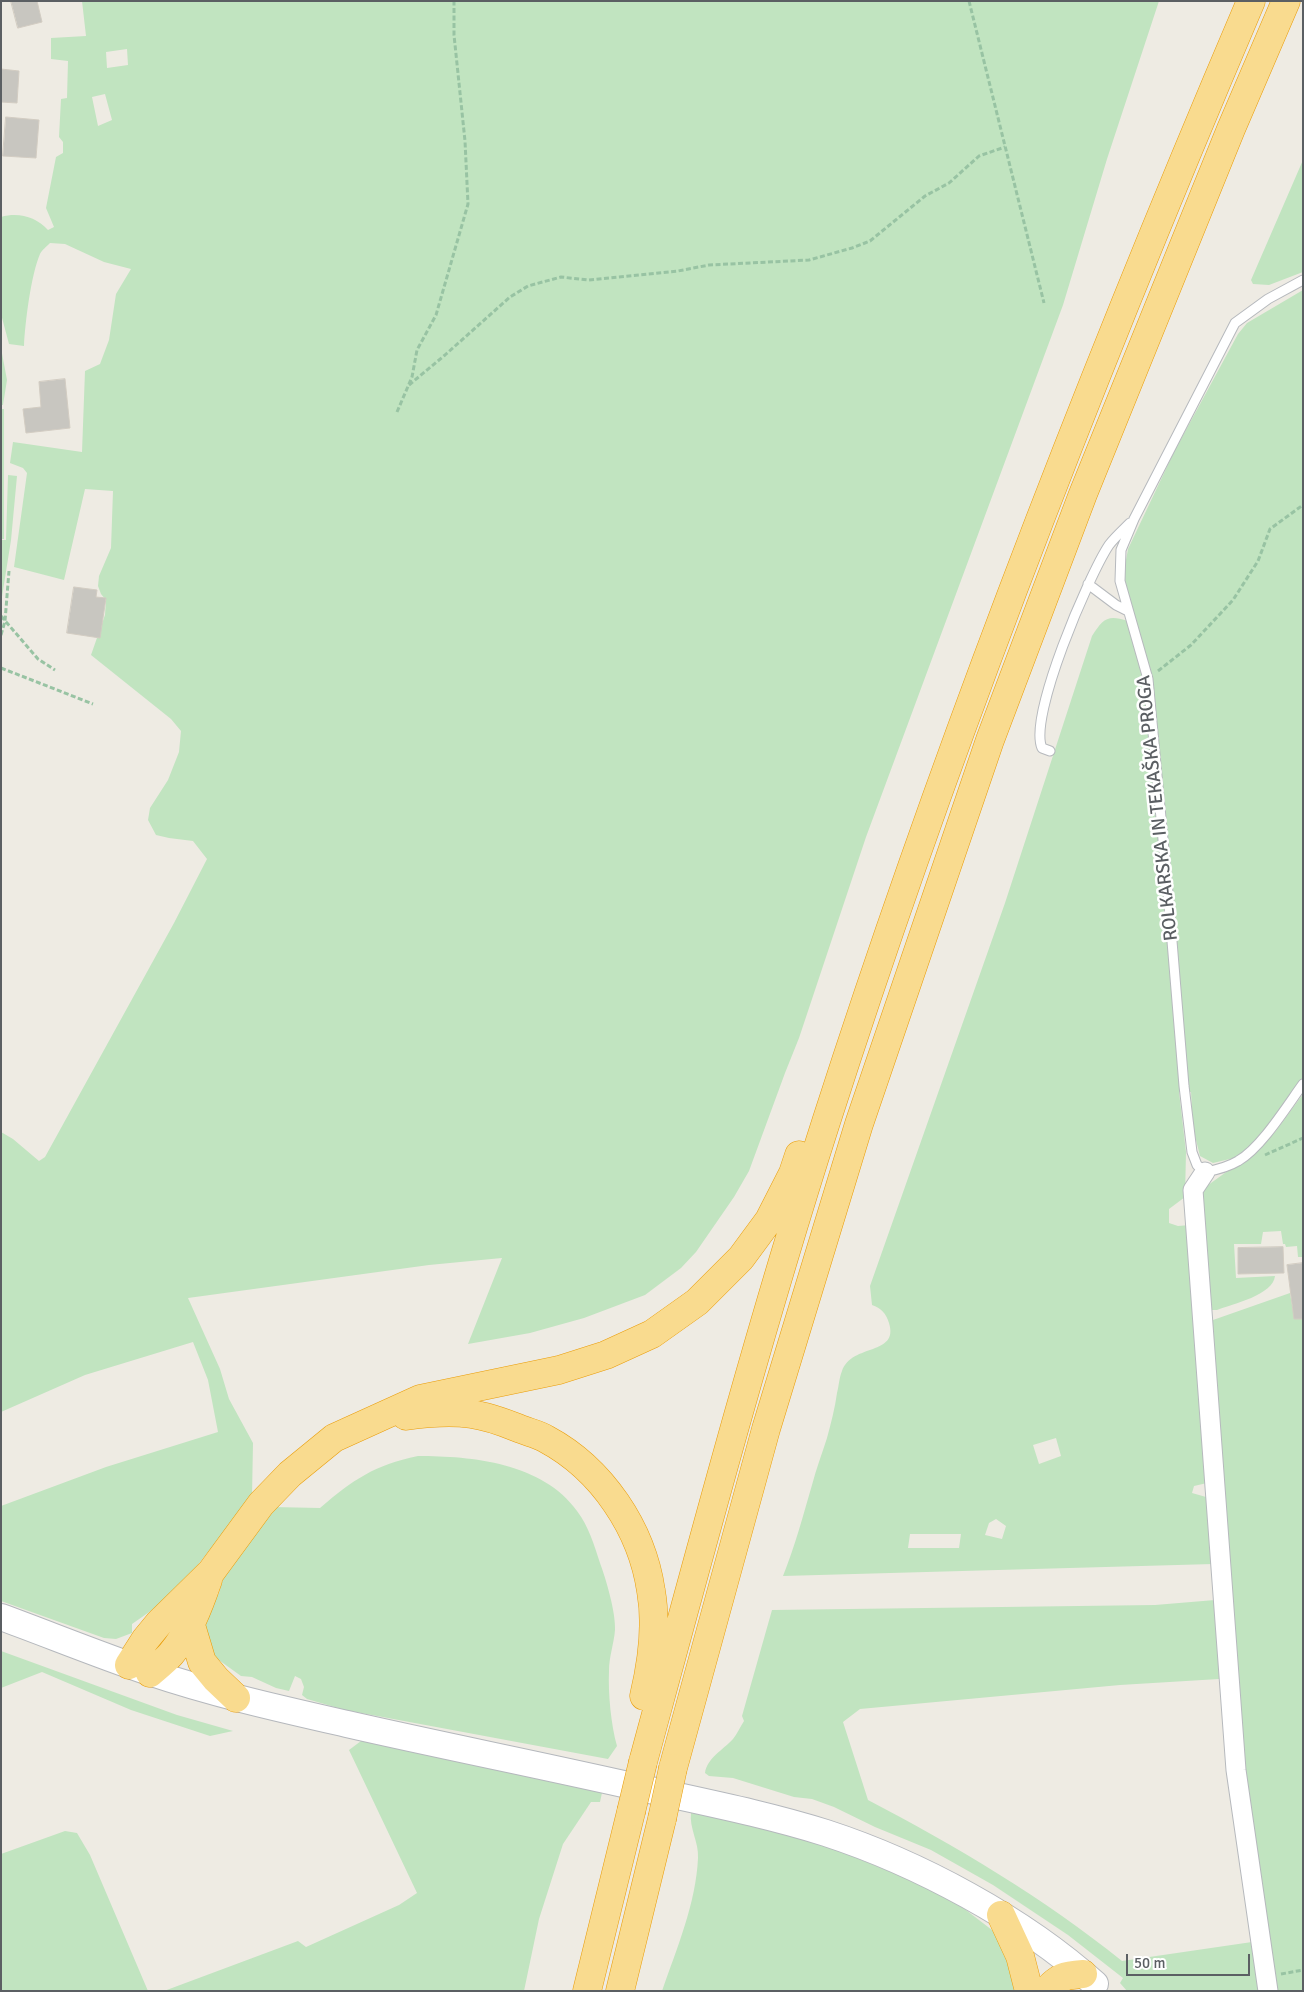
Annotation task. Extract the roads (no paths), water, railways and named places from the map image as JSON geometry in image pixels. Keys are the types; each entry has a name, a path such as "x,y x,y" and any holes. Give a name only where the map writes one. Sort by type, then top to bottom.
{"highway":[{"path":"587,1991 643,1762 737,1414 826,1120 916,853 1041,516 1117,323 1252,1"},
{"path":"620,1991 673,1768 766,1429 859,1124 990,740 1090,476 1286,1"},
{"path":"140,1669 145,1640 159,1623 211,1572 261,1504 290,1474 334,1438 420,1399 559,1370 606,1355 652,1334 697,1302 741,1258 769,1220 793,1173 800,1152 826,1120"},
{"path":"375,1419 426,1413 471,1414 505,1423 546,1439 574,1459 601,1483 624,1514 641,1548 652,1591 653,1638 647,1685 640,1718 643,1762"},
{"path":"140,1669 170,1654 190,1622 211,1572"},
{"path":"190,1622 202,1662 236,1698"},
{"path":"1001,1915 1020,1956 1029,1991"},
{"path":"630,1945 636,1991"},
{"path":"1046,1991 1056,1980 1066,1975 1089,1983"}],"main road":[{"path":"1,1617 140,1669 236,1698 350,1725 687,1798 825,1833 883,1854 1001,1915 1089,1983"}],"street":[{"path":"1205,1172 1193,1190 1236,1770 1268,1991"}],"lane":[{"name":"ROLKARSKA IN TEKAŠKA PROGA","path":"1205,1172 1197,1165 1192,1152 1184,1086 1148,679 1120,581 1121,550 1134,519 1235,323 1268,299 1303,280"},
{"path":"1050,751 1042,748 1040,744 1045,708 1064,639 1088,584 1110,544 1134,519"},
{"path":"1088,584 1116,605 1128,611"},
{"path":"1205,1172 1219,1170 1238,1162 1252,1150 1274,1125 1303,1084"}]}
